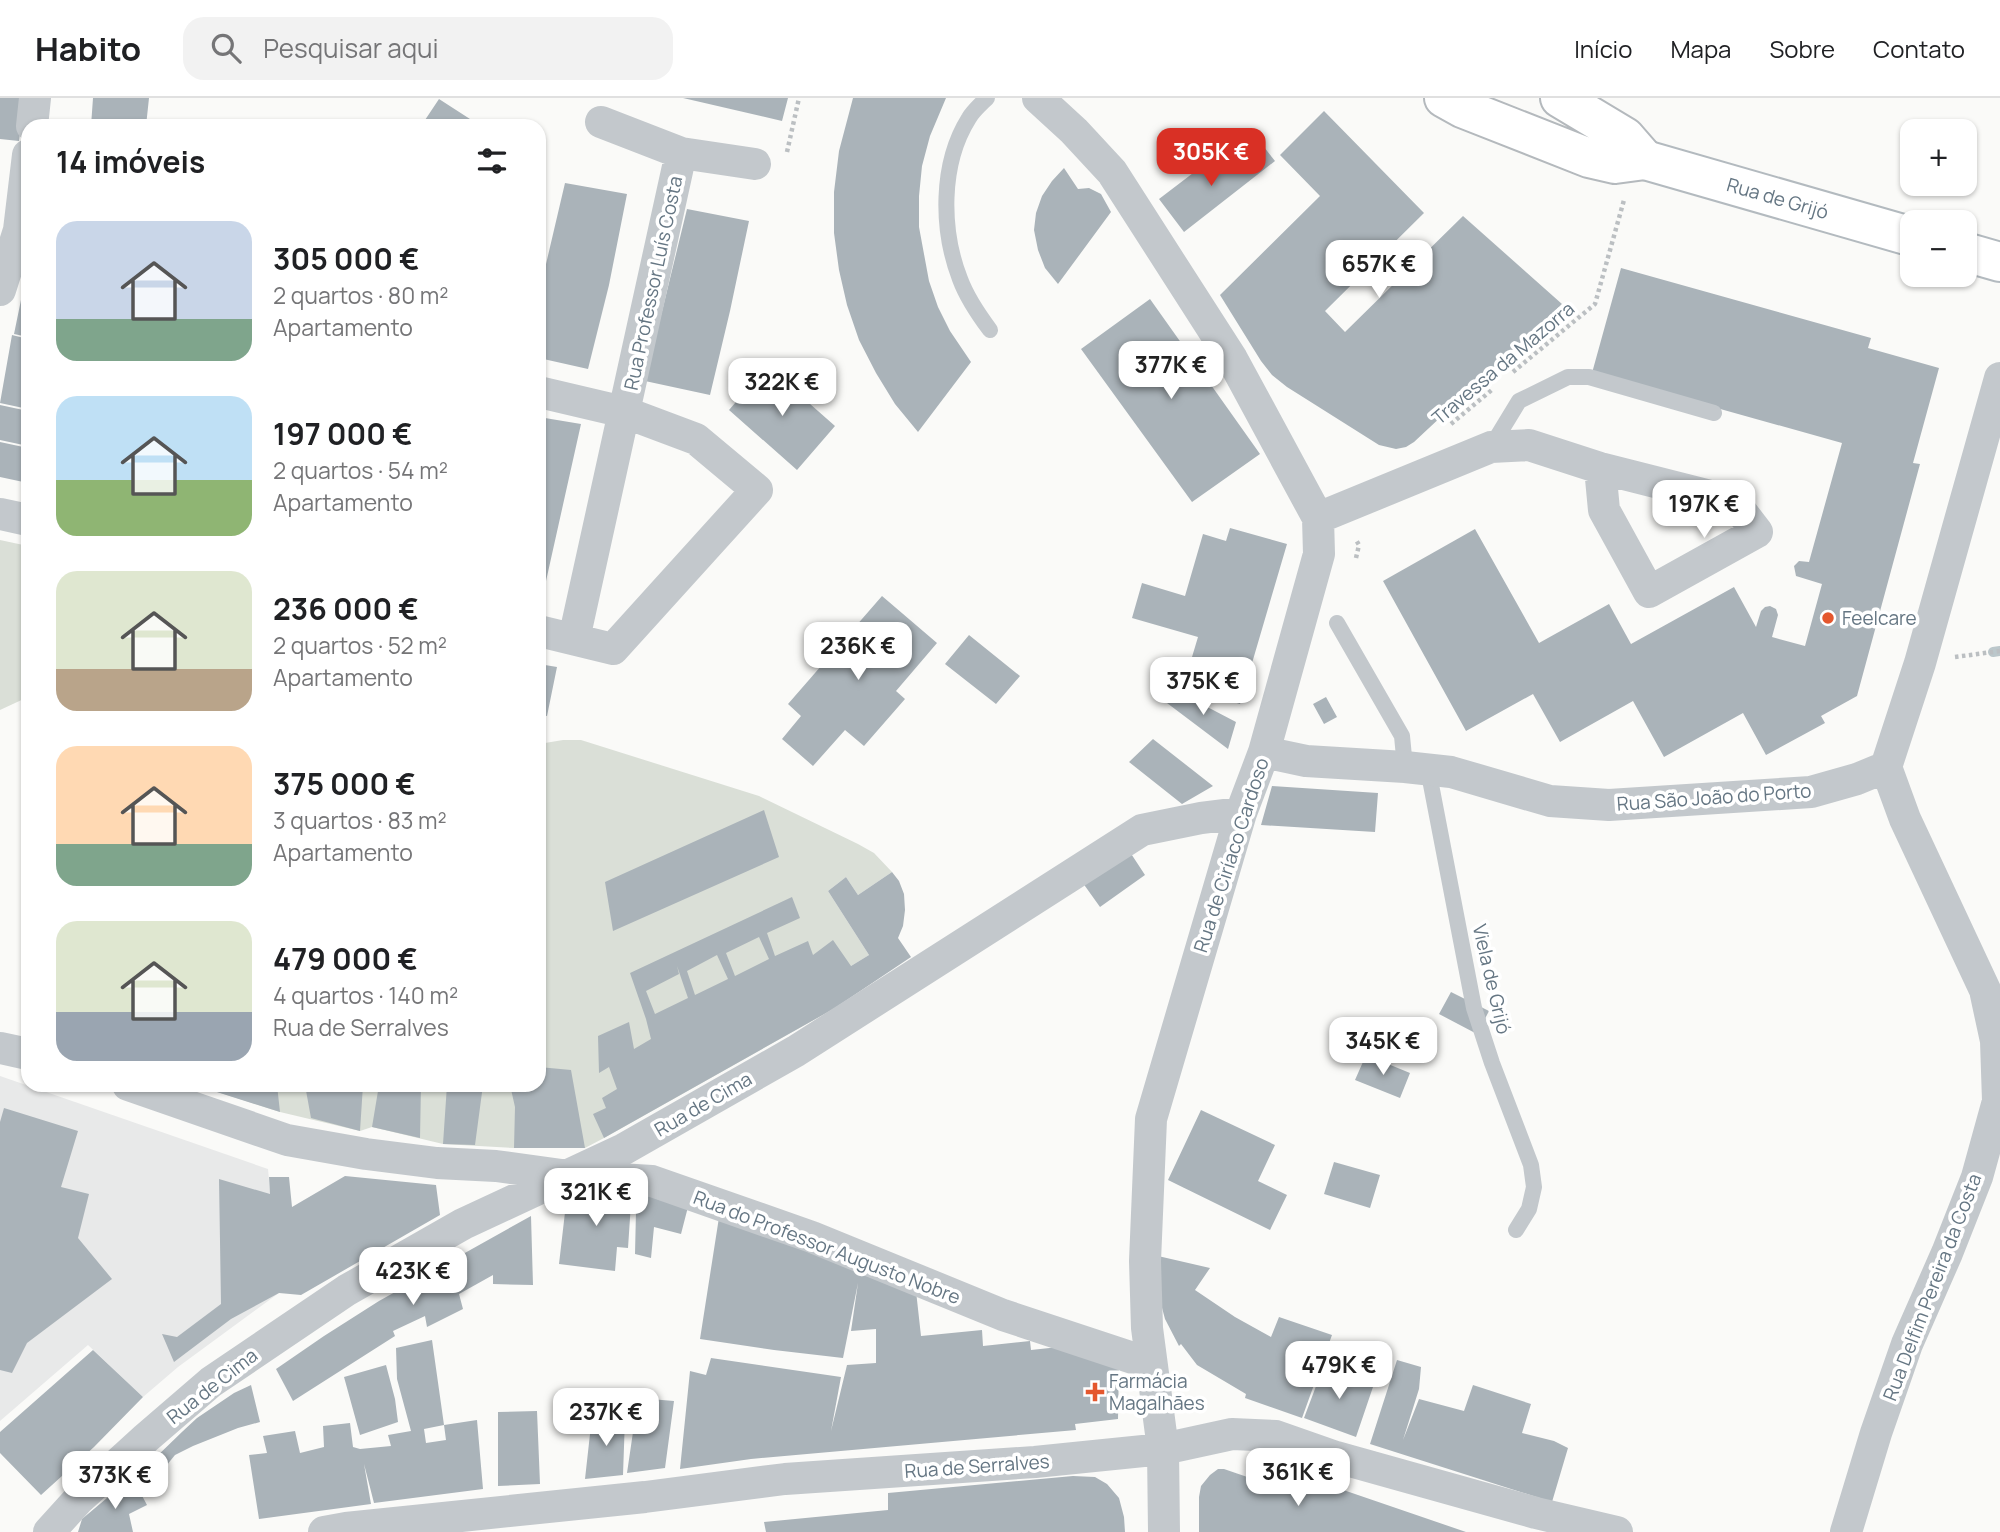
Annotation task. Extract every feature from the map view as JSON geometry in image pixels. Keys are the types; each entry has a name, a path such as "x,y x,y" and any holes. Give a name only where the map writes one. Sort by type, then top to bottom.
{"main road":[{"path":"1444,98 1462,108 1589,158 1615,164 1645,160"},
{"path":"1484,98 1527,132"},
{"path":"1560,98 1625,137 1645,160"},
{"name":"Rua de Grijó","path":"1645,160 1900,233"},
{"path":"1977,255 2000,262"}],"street":[{"path":"33,119 35,98"},
{"name":"Rua de Ciríaco Cardoso","path":"1038,98 1074,131 1112,172 1232,359 1318,518 1319,554 1264,752 1241,813 1151,1119 1146,1261 1147,1328 1163,1449 1164,1532"},
{"name":"Rua Professor Luís Costa","path":"601,122 681,153 755,164"},
{"name":"Rua Professor Luís Costa","path":"624,412 696,439 757,490 613,649 574,639 681,153"},
{"path":"11,278 21,213"},
{"path":"1886,766 1920,663 2000,378"},
{"path":"546,395 624,412"},
{"path":"1318,518 1491,447 1529,445 1600,468 1734,502 1756,532 1649,592 1604,509 1600,468"},
{"path":"0,514 21,518"},
{"path":"546,633 574,639"},
{"name":"Rua São João do Porto","path":"1264,752 1306,761 1451,772 1550,801 1609,805 1811,792 1857,779 1886,766"},
{"name":"Rua Delfim Pereira da Costa","path":"1846,1532 1907,1344 1977,1177 1998,1101 1996,1041 1985,990 1905,819 1886,766"},
{"name":"Rua de Cima","path":"50,1532 78,1500 211,1382 347,1290 463,1224 624,1149 796,1051 1142,830 1241,813"},
{"path":"0,1048 21,1052"},
{"name":"Rua do Professor Augusto Nobre","path":"148,1092 287,1140 366,1154 569,1176 652,1181 812,1237 1003,1315 1151,1364"},
{"name":"Rua de Serralves","path":"324,1532 785,1479 1035,1462 1163,1449 1232,1434 1276,1436 1534,1522 1616,1532"}],"lane":[{"path":"987,98 969,117 958,143 946,198 951,254 960,282 973,307 990,330"},
{"path":"1491,447 1519,401 1568,377 1589,377 1714,413"},
{"name":"Viela de Grijó","path":"1337,623 1402,736 1416,768 1474,1008 1531,1165 1534,1186 1529,1209 1516,1230"}],"path":[{"path":"755,164 787,155 799,98"},
{"name":"Travessa da Mazorra","path":"1512,374 1595,304 1624,200"},
{"name":"Travessa da Mazorra","path":"1449,426 1501,382"}],"shaded area":[{"path":"0,540 21,544 21,700 0,710"},
{"path":"581,740 759,796 874,853 892,872 858,895 846,877 828,891 869,955 851,966 835,1008 585,1148 443,1144 372,1127 360,1131 280,1112 218,1092 546,1092 546,743"},
{"path":"0,1076 21,1083 21,1092 46,1092 268,1169 279,1293 178,1367 143,1397 88,1345 0,1421"}],"building":[{"path":"0,98 25,98 19,141 0,139"},
{"path":"93,98 149,98 147,119 92,119"},
{"path":"683,98 788,98 782,121"},
{"path":"853,98 946,98 930,136 922,166 919,227 929,281 938,307 971,362 918,432 895,404 859,340 839,270 834,233 834,192 839,151"},
{"path":"439,99 470,119 426,119"},
{"path":"1324,111 1424,213 1325,311 1345,332 1463,216 1562,304 1406,447 1396,449 1379,445 1272,375 1220,295 1320,196 1280,155"},
{"path":"1264,147 1275,161 1184,232 1159,199 1218,154 1232,172"},
{"path":"1064,168 1078,189 1089,188 1101,194 1111,212 1058,284 1045,268 1034,230 1042,196"},
{"path":"565,183 627,194 609,285 588,369 546,360 546,264"},
{"path":"687,209 749,221 710,395 645,381"},
{"path":"1621,268 1871,338 1868,348 1939,368 1913,463 1920,464 1857,696 1821,716 1825,723 1766,755 1743,713 1664,757 1633,701 1560,742 1533,694 1466,731 1383,581 1475,529 1539,643 1609,604 1631,644 1734,587 1756,627 1761,611 1770,606 1776,609 1778,615 1772,637 1805,646 1822,584 1796,576 1794,566 1799,561 1809,562 1842,443 1592,373"},
{"path":"1150,299 1260,454 1192,502 1081,349"},
{"path":"21,300 21,336 14,334"},
{"path":"12,335 21,337 21,408 0,403"},
{"path":"767,366 835,426 797,470 729,410"},
{"path":"0,405 21,410 21,444 0,440"},
{"path":"546,418 581,424 546,581"},
{"path":"0,442 21,446 21,482 0,477"},
{"path":"1230,528 1287,544 1240,704 1183,687 1198,637 1132,618 1142,583 1185,596 1203,534 1226,541"},
{"path":"882,596 937,643 896,691 905,699 864,746 845,730 813,766 782,739 801,716 788,704"},
{"path":"969,635 1020,676 996,704 945,664"},
{"path":"546,665 557,667 546,716"},
{"path":"1171,688 1236,722 1228,749 1163,700"},
{"path":"1326,697 1337,717 1324,724 1313,704"},
{"path":"1153,739 1213,786 1182,804 1129,762"},
{"path":"1272,786 1378,793 1375,832 1261,825"},
{"path":"764,810 779,857 613,931 605,882"},
{"path":"1126,846 1145,875 1100,907 1080,879"},
{"path":"892,872 904,894 903,926 898,938 911,957 835,1008 604,1138 593,1114 606,1108 602,1098 617,1089 609,1067 599,1073 598,1036 629,1022 634,1049 651,1039 630,973 792,897 800,918 767,933 775,956 808,941 813,955 833,940 851,966 869,955 828,891 846,877 858,895","holes":["759,937 769,959 735,976 726,953","717,955 728,979 695,995 687,971","677,966 688,998 655,1014 646,991 679,974"]},
{"path":"1451,992 1489,1011 1477,1034 1439,1014"},
{"path":"1366,1055 1410,1073 1400,1098 1355,1080"},
{"path":"546,1068 571,1070 585,1148 514,1148 515,1107 512,1092 546,1092"},
{"path":"217,1092 278,1092 280,1112"},
{"path":"306,1092 363,1092 360,1131 311,1118"},
{"path":"378,1092 421,1092 420,1138 372,1127"},
{"path":"447,1092 482,1092 475,1145 443,1144"},
{"path":"4,1108 78,1131 61,1187 89,1194 78,1238 112,1279 27,1343 12,1373 0,1370 0,1122"},
{"path":"1201,1110 1275,1145 1258,1181 1287,1195 1270,1230 1168,1180"},
{"path":"1334,1162 1380,1175 1370,1208 1324,1194"},
{"path":"345,1176 436,1185 440,1215 301,1295 279,1293 231,1319 174,1362 162,1334 177,1337 221,1304 219,1179 270,1194 269,1177 289,1177 292,1207"},
{"path":"632,1188 628,1248 617,1247 615,1271 559,1264 567,1195 577,1190"},
{"path":"639,1191 689,1203 681,1234 654,1227 651,1258 635,1254"},
{"path":"720,1211 916,1291 921,1336 982,1330 983,1346 1030,1341 1031,1350 1068,1346 1119,1364 1118,1419 1075,1424 1076,1430 751,1459 680,1469 690,1371 706,1375 711,1358 841,1377 831,1431 847,1365 876,1363 876,1329 851,1331 858,1283 843,1358 700,1339"},
{"path":"531,1216 533,1285 493,1284 493,1275 459,1294 463,1309 427,1327 425,1316 393,1331 395,1336 293,1401 276,1369 379,1301"},
{"path":"1158,1256 1210,1268 1195,1290 1271,1337 1279,1317 1332,1335 1302,1418 1245,1398 1246,1394 1197,1365 1181,1344 1179,1346 1165,1319 1158,1293"},
{"path":"432,1340 444,1425 477,1420 483,1489 374,1503 364,1464 371,1504 259,1519 249,1455 267,1453 263,1436 295,1431 300,1453 324,1447 323,1426 350,1423 353,1447 360,1449 391,1446 388,1435 411,1431 397,1379 396,1348","holes":["444,1425 446,1440 426,1443 424,1429"]},
{"path":"93,1350 143,1397 94,1447 41,1495 0,1453 0,1432"},
{"path":"1397,1360 1421,1367 1419,1389 1403,1440 1419,1399 1464,1411 1473,1385 1531,1404 1522,1433 1554,1441 1568,1448 1552,1502 1370,1444"},
{"path":"386,1365 398,1422 360,1435 344,1377"},
{"path":"1324,1365 1374,1384 1356,1437 1304,1418"},
{"path":"251,1385 260,1422 238,1428 175,1455 162,1471 153,1460 183,1431 197,1418"},
{"path":"638,1398 674,1401 665,1468 627,1473"},
{"path":"537,1411 540,1484 498,1486 498,1412"},
{"path":"592,1416 625,1418 623,1475 585,1479"},
{"path":"1218,1469 1276,1487 1282,1469 1466,1532 1199,1532 1201,1486"},
{"path":"1073,1476 1095,1477 1107,1484 1119,1498 1125,1532 766,1532 764,1522 888,1510 888,1493"},
{"path":"132,1477 147,1505 129,1514 133,1532 78,1532 82,1519"}],"waterway":[{"path":"1993,652 2000,651"}],"place":[{"name":"Feelcare","path":"1828,618"},
{"name":"Farmácia Magalhães","path":"1095,1392"}]}
